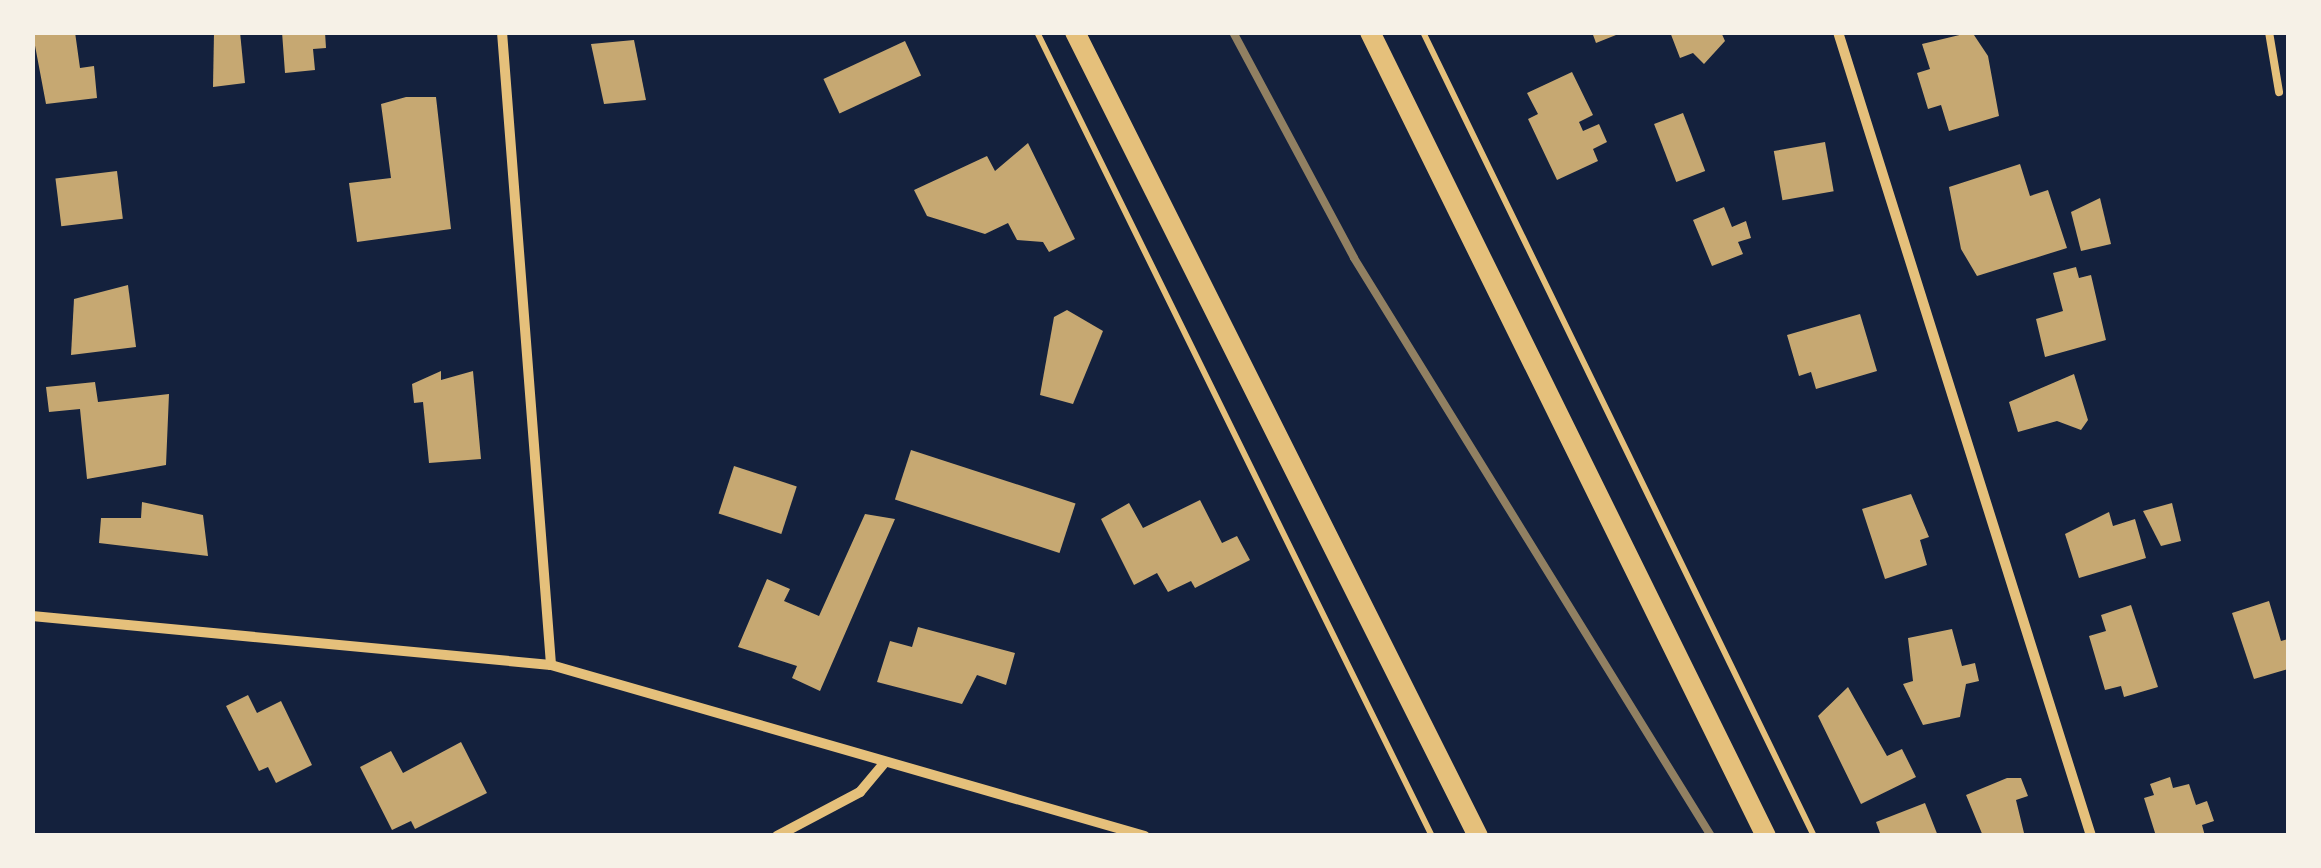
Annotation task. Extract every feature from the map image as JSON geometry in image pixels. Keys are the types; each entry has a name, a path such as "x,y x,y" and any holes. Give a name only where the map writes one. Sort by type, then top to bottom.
{"main road":[{"path":"1075,32 1478,836"},
{"path":"1370,32 1766,836"}],"street":[{"path":"502,32 551,665"},
{"path":"1838,32 2091,836"},
{"path":"32,616 551,665 1145,836"},
{"path":"777,836 860,792 885,762"}],"lane":[{"path":"2269,32 2279,92"}],"path":[{"path":"1036,32 1432,836"},
{"path":"1422,32 1814,836"}],"building":[{"path":"75,32 80,68 94,66 97,98 46,104 33,35"},
{"path":"214,32 240,32 245,83 213,87"},
{"path":"282,32 325,32 326,48 313,49 315,70 285,73"},
{"path":"1592,32 1621,32 1621,33 1596,43"},
{"path":"1670,32 1721,32 1725,41 1704,64 1693,53 1680,58"},
{"path":"1972,32 1988,56 1999,116 1949,131 1941,105 1928,109 1917,73 1930,69 1922,44"},
{"path":"634,40 646,100 604,104 591,44"},
{"path":"905,41 921,75 839,113 823,79"},
{"path":"1572,72 1593,115 1579,122 1583,131 1599,124 1607,142 1593,149 1598,161 1557,180 1528,119 1538,114 1527,93"},
{"path":"406,97 436,97 451,229 357,242 349,183 391,178 381,104"},
{"path":"1683,113 1705,171 1676,182 1654,124"},
{"path":"1825,142 1834,191 1782,200 1774,151"},
{"path":"1028,143 1075,239 1049,252 1043,242 1017,240 1008,223 985,234 927,216 914,190 987,156 995,171"},
{"path":"2020,164 2030,196 2048,190 2067,248 1977,276 1961,249 1949,187"},
{"path":"117,171 123,219 61,226 55,179"},
{"path":"2100,198 2111,244 2081,251 2071,212"},
{"path":"1724,207 1732,227 1746,221 1751,238 1738,242 1743,254 1712,266 1693,220"},
{"path":"2076,267 2079,278 2091,275 2106,340 2045,357 2036,319 2063,311 2053,273"},
{"path":"128,285 136,347 71,355 74,299"},
{"path":"1067,310 1103,331 1073,404 1040,395 1054,317"},
{"path":"1860,314 1877,371 1816,389 1811,372 1799,376 1787,335"},
{"path":"441,371 441,380 473,371 481,459 429,463 423,402 414,403 412,384"},
{"path":"2074,374 2088,420 2081,430 2057,421 2018,432 2009,402"},
{"path":"95,382 98,402 169,394 166,465 87,479 80,409 49,412 46,387"},
{"path":"911,450 1076,503 1059,553 895,499"},
{"path":"734,466 797,486 781,534 719,514"},
{"path":"1911,494 1929,537 1920,540 1927,565 1885,579 1862,509"},
{"path":"1200,500 1222,543 1237,536 1250,560 1195,588 1191,581 1168,592 1157,573 1134,585 1101,519 1129,503 1143,528"},
{"path":"142,502 203,515 208,556 99,543 101,518 141,518"},
{"path":"2172,503 2181,541 2161,546 2143,511"},
{"path":"2109,512 2113,526 2135,519 2146,558 2079,578 2065,534"},
{"path":"865,514 895,519 820,691 792,678 797,666 738,647 767,579 790,589 784,601 819,616"},
{"path":"2269,601 2281,641 2288,639 2288,669 2254,679 2232,613"},
{"path":"2131,605 2158,687 2124,697 2121,686 2105,690 2089,636 2106,631 2101,615"},
{"path":"918,627 1015,653 1006,685 977,675 962,704 877,682 890,641 912,647"},
{"path":"1952,629 1962,666 1975,663 1979,681 1966,684 1960,717 1923,725 1903,684 1913,681 1908,638"},
{"path":"1848,687 1887,756 1902,749 1916,777 1861,804 1818,716"},
{"path":"248,695 257,713 281,701 312,765 276,783 268,767 259,771 226,706"},
{"path":"461,742 487,793 415,829 411,821 392,830 360,767 391,751 403,773"},
{"path":"2170,777 2173,788 2189,784 2196,805 2207,801 2214,821 2202,825 2205,836 2156,836 2144,798 2154,795 2150,784"},
{"path":"2007,778 2021,778 2028,796 2016,800 2024,833 1983,836 1966,795"},
{"path":"1925,803 1938,836 1881,836 1876,822"}],"railway":[{"path":"1233,32 1354,258 1711,836"}]}
